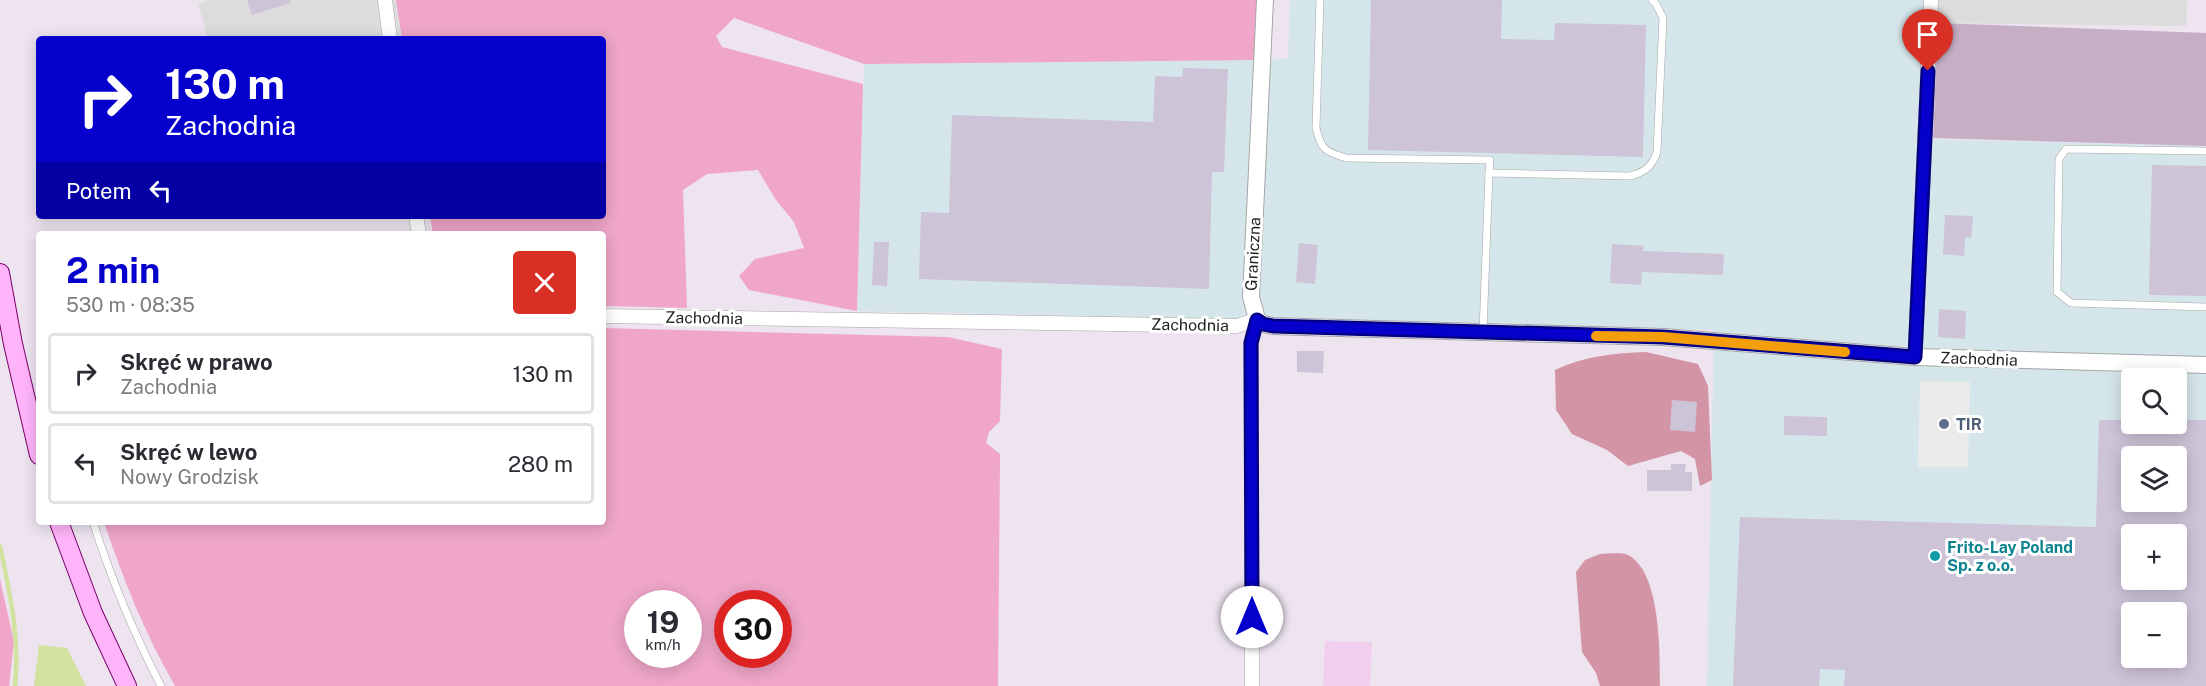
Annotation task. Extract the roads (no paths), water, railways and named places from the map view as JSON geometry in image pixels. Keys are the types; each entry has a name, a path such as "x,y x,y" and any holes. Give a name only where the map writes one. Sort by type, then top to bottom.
{"main road":[{"path":"0,273 36,442"},
{"path":"60,525 93,613 127,686"}],"street":[{"path":"385,0 390,36"},
{"name":"Graniczna","path":"1252,686 1251,343 1257,320 1251,297 1265,0"},
{"path":"1915,357 1931,0"},
{"name":"Zachodnia","path":"606,316 1237,326 1257,320 1273,326 1663,337 1915,357 2206,365"}],"lane":[{"path":"1320,0 1316,128 1320,144 1329,153 1346,158 1490,160 1483,332"},
{"path":"1489,173 1630,176 1644,172 1654,163 1658,152 1663,18 1652,0"},
{"path":"2206,151 2066,149 2059,159 2057,292 2071,303 2206,307"},
{"path":"94,525 124,605 162,686"}],"waterway":[{"path":"0,546 15,633 15,686"}],"place":[{"name":"TIR","path":"1944,424"},
{"name":"Frito-Lay Poland Sp. z o.o.","path":"1935,556"}]}
